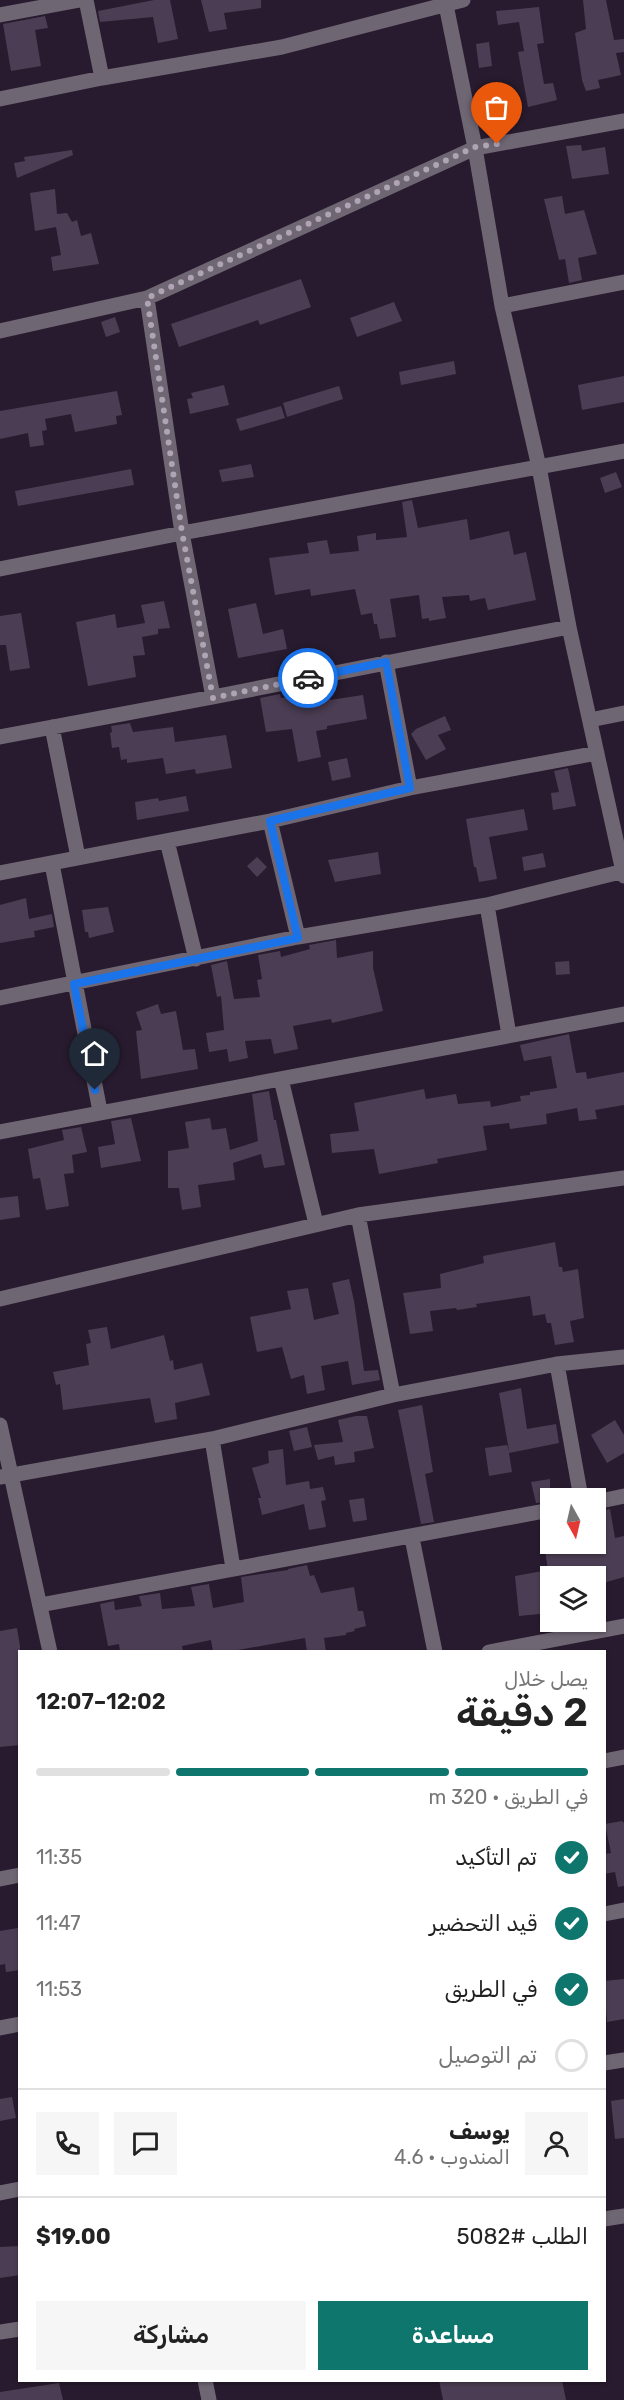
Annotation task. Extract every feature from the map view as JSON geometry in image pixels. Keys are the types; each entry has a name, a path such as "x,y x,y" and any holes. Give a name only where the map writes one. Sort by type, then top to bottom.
{"street":[{"path":"0,15 80,0"},
{"path":"86,0 102,78"},
{"path":"0,99 102,78 282,47 445,2 463,0"},
{"path":"0,998 298,938 487,905 624,873 569,627 539,467 502,306 475,147 445,2"},
{"path":"0,331 147,298 475,147 624,121"},
{"path":"502,306 624,282"},
{"path":"147,298 182,532 213,698"},
{"path":"0,569 182,532 624,451"},
{"path":"0,736 213,698 569,627"},
{"path":"386,662 410,788"},
{"path":"590,720 624,713"},
{"path":"52,727 78,857"},
{"path":"0,873 270,821 410,788 597,753"},
{"path":"270,821 298,938"},
{"path":"168,841 196,958"},
{"path":"51,864 99,1111"},
{"path":"487,905 509,1035"},
{"path":"0,1132 99,1111 624,1014"},
{"path":"281,1079 316,1224"},
{"path":"0,1299 358,1215 624,1178"},
{"path":"358,1215 393,1395"},
{"path":"6,1476 212,1439 393,1395 556,1364 624,1357"},
{"path":"556,1364 579,1488"},
{"path":"0,1425 6,1476 50,1650"},
{"path":"212,1439 233,1568"},
{"path":"606,1500 624,1496"},
{"path":"40,1605 233,1568 412,1538 540,1512"},
{"path":"412,1538 435,1650"},
{"path":"499,1650 624,1626"},
{"path":"606,1761 624,1757"},
{"path":"0,1880 18,1876"},
{"path":"606,1914 624,1910"},
{"path":"0,2028 18,2024"},
{"path":"606,2063 624,2060"},
{"path":"0,2193 18,2189"},
{"path":"606,2219 624,2216"},
{"path":"0,2332 18,2329"},
{"path":"205,2382 209,2400"}],"building":[{"path":"154,0 170,0 178,39 158,43 153,17 100,22 98,11"},
{"path":"201,0 261,0 261,8 224,13 227,29 209,32"},
{"path":"583,0 606,0 614,40 624,39 624,52 616,53 621,75 598,80 600,88 586,91 582,80 575,33 586,29"},
{"path":"539,7 544,43 537,44 544,84 553,83 557,100 528,107 518,52 524,51 519,22 498,25 496,11"},
{"path":"45,16 48,28 35,30 41,66 11,71 3,24"},
{"path":"489,42 492,66 479,68 476,44"},
{"path":"581,145 582,151 605,147 609,174 572,179 566,146"},
{"path":"72,150 73,155 17,178 14,163 25,161 24,157"},
{"path":"55,189 57,214 67,213 72,222 77,220 81,236 91,233 99,264 53,271 51,257 61,255 56,227 35,231 30,193"},
{"path":"562,196 565,214 584,210 597,254 578,258 582,280 569,283 565,259 559,260 544,199"},
{"path":"301,279 311,307 260,325 258,320 179,347 171,324"},
{"path":"394,302 402,321 357,337 350,318"},
{"path":"115,317 120,332 106,337 101,322"},
{"path":"454,361 456,374 401,385 399,372"},
{"path":"624,376 624,402 582,410 578,385"},
{"path":"224,385 229,405 190,414 187,399 193,398 191,393"},
{"path":"339,386 343,399 287,417 283,403"},
{"path":"117,391 122,415 116,416 117,424 75,432 71,414 45,419 47,430 42,431 44,445 30,447 28,433 0,439 0,411"},
{"path":"281,406 285,418 240,431 236,419"},
{"path":"251,464 254,477 222,482 219,470"},
{"path":"131,469 134,485 18,506 15,491"},
{"path":"616,472 622,487 605,493 600,478"},
{"path":"412,500 418,528 467,519 470,540 509,531 514,555 526,552 536,600 488,610 485,598 470,601 469,595 442,597 446,618 429,621 429,618 422,619 419,595 390,599 396,637 380,639 372,613 361,615 355,589 311,596 310,589 275,595 269,558 309,553 307,543 327,540 330,554 359,551 357,536 376,533 376,540 407,537 402,502"},
{"path":"164,601 170,628 158,629 158,634 142,637 145,655 133,656 136,677 88,686 76,622 115,614 117,628 145,623 141,605"},
{"path":"256,603 263,634 283,629 287,649 238,658 228,609"},
{"path":"21,613 30,668 10,671 6,645 0,645 0,616"},
{"path":"327,684 330,700 363,695 367,719 327,726 327,729 316,731 321,757 298,762 292,729 266,732 260,698 280,694 281,698 312,693 311,688"},
{"path":"445,716 451,730 438,735 446,749 426,760 411,734 416,729"},
{"path":"130,723 133,732 173,727 175,742 226,735 232,768 196,774 195,769 166,774 163,758 127,763 127,759 121,760 119,747 112,748 110,733 112,732 111,726"},
{"path":"347,758 351,777 332,781 328,762"},
{"path":"568,768 576,806 553,810 551,793 559,792 554,771"},
{"path":"186,796 189,811 137,820 135,802 158,798 159,801"},
{"path":"524,809 528,830 489,837 497,879 479,882 476,867 474,867 466,819"},
{"path":"378,852 381,874 335,882 328,860"},
{"path":"543,853 546,867 524,871 522,857"},
{"path":"257,857 267,867 257,877 247,866"},
{"path":"26,898 29,919 52,914 54,927 34,931 35,937 0,943 0,905"},
{"path":"108,907 114,932 89,938 88,932 85,932 82,910"},
{"path":"336,940 337,958 373,951 373,968 383,1011 332,1023 331,1019 293,1026 298,1049 274,1054 271,1039 245,1041 248,1058 229,1062 227,1049 209,1052 206,1033 224,1030 221,996 217,997 211,965 227,961 234,999 260,997 257,980 262,979 258,955 280,951 281,957 310,949 309,945"},
{"path":"569,961 570,974 556,975 555,962"},
{"path":"158,1004 161,1014 176,1011 183,1050 195,1049 198,1069 141,1079 136,1031 142,1030 136,1012"},
{"path":"569,1034 576,1073 586,1072 587,1079 624,1072 624,1105 595,1110 597,1119 579,1121 577,1108 546,1114 547,1124 510,1129 509,1123 483,1126 487,1150 437,1159 438,1163 379,1174 374,1149 332,1153 330,1134 359,1131 354,1103 424,1089 426,1099 456,1094 458,1104 490,1101 491,1107 521,1101 520,1096 530,1095 530,1092 557,1088 551,1056 524,1061 520,1045"},
{"path":"269,1091 285,1165 264,1168 261,1154 233,1163 235,1180 198,1185 201,1207 182,1210 179,1188 168,1188 168,1151 189,1148 185,1122 210,1118 212,1130 226,1128 230,1150 258,1141 252,1094"},
{"path":"131,1118 141,1161 101,1168 98,1147 115,1144 111,1121"},
{"path":"81,1127 87,1152 72,1155 74,1173 64,1174 69,1206 46,1210 40,1178 33,1179 28,1149 64,1140 62,1130"},
{"path":"18,1196 20,1217 0,1220 0,1198"},
{"path":"555,1242 559,1267 562,1267 563,1272 578,1269 584,1318 570,1321 574,1342 555,1345 551,1323 547,1323 545,1314 533,1316 530,1296 476,1304 477,1307 457,1310 456,1308 430,1311 433,1331 410,1334 403,1293 441,1288 440,1274 484,1263 483,1256"},
{"path":"349,1279 364,1371 378,1370 380,1380 352,1385 348,1361 321,1366 325,1390 307,1394 304,1375 291,1379 282,1347 257,1352 250,1317 291,1309 287,1291 308,1288 314,1320 339,1314 332,1283"},
{"path":"107,1327 111,1349 164,1335 174,1370 202,1363 210,1395 175,1403 177,1419 155,1423 150,1398 63,1410 60,1384 56,1385 53,1372 89,1365 86,1344 91,1343 88,1330"},
{"path":"521,1388 527,1429 556,1424 559,1443 509,1453 512,1472 489,1476 485,1448 507,1445 509,1451 499,1393"},
{"path":"422,1405 433,1472 425,1474 434,1522 421,1524 398,1410"},
{"path":"367,1416 374,1448 354,1452 355,1462 335,1465 334,1456 318,1460 314,1445 343,1442 338,1420"},
{"path":"615,1420 624,1435 624,1453 607,1463 591,1435"},
{"path":"307,1427 312,1447 294,1451 289,1431"},
{"path":"283,1449 286,1485 309,1481 310,1489 323,1487 326,1500 321,1501 326,1527 309,1530 304,1504 262,1515 258,1498 261,1498 252,1468 269,1463 268,1451"},
{"path":"550,1479 550,1488 540,1488 540,1502 536,1503 531,1482"},
{"path":"364,1498 367,1520 353,1522 349,1500"},
{"path":"610,1509 615,1538 624,1536 624,1577 606,1582 606,1566 547,1566 546,1554 606,1554 606,1510"},
{"path":"307,1565 310,1576 314,1575 321,1593 354,1587 358,1611 363,1611 366,1626 354,1629 355,1631 346,1633 346,1635 324,1638 326,1650 307,1650 305,1638 238,1650 213,1650 211,1640 182,1646 183,1650 120,1650 119,1644 108,1646 100,1604 114,1601 115,1610 142,1606 139,1596 160,1593 162,1609 195,1606 191,1587 209,1584 213,1608 244,1602 241,1577"},
{"path":"540,1571 540,1614 519,1616 515,1576"},
{"path":"17,1628 20,1650 18,1650 18,1745 0,1747 0,1631"},
{"path":"622,1821 624,1823 624,1886 618,1887 615,1872 606,1874 606,1854 611,1853 606,1824"},
{"path":"18,1928 18,1970 6,1972 5,1964 0,1965 0,1931"},
{"path":"624,1979 624,2019 607,2022 606,1981"},
{"path":"12,2097 16,2118 0,2121 0,2099"},
{"path":"624,2099 624,2138 615,2139 611,2101"},
{"path":"18,2246 18,2275 0,2278 0,2247"},
{"path":"439,2382 562,2382 566,2400 443,2400"},
{"path":"59,2383 63,2400 0,2400 0,2392"}],"way so far":[{"path":"308,678 213,698 182,532 147,298 475,147 497,144"}],"route":[{"path":"95,1090 74,984 298,938 270,821 410,788 386,662 308,678"}]}
